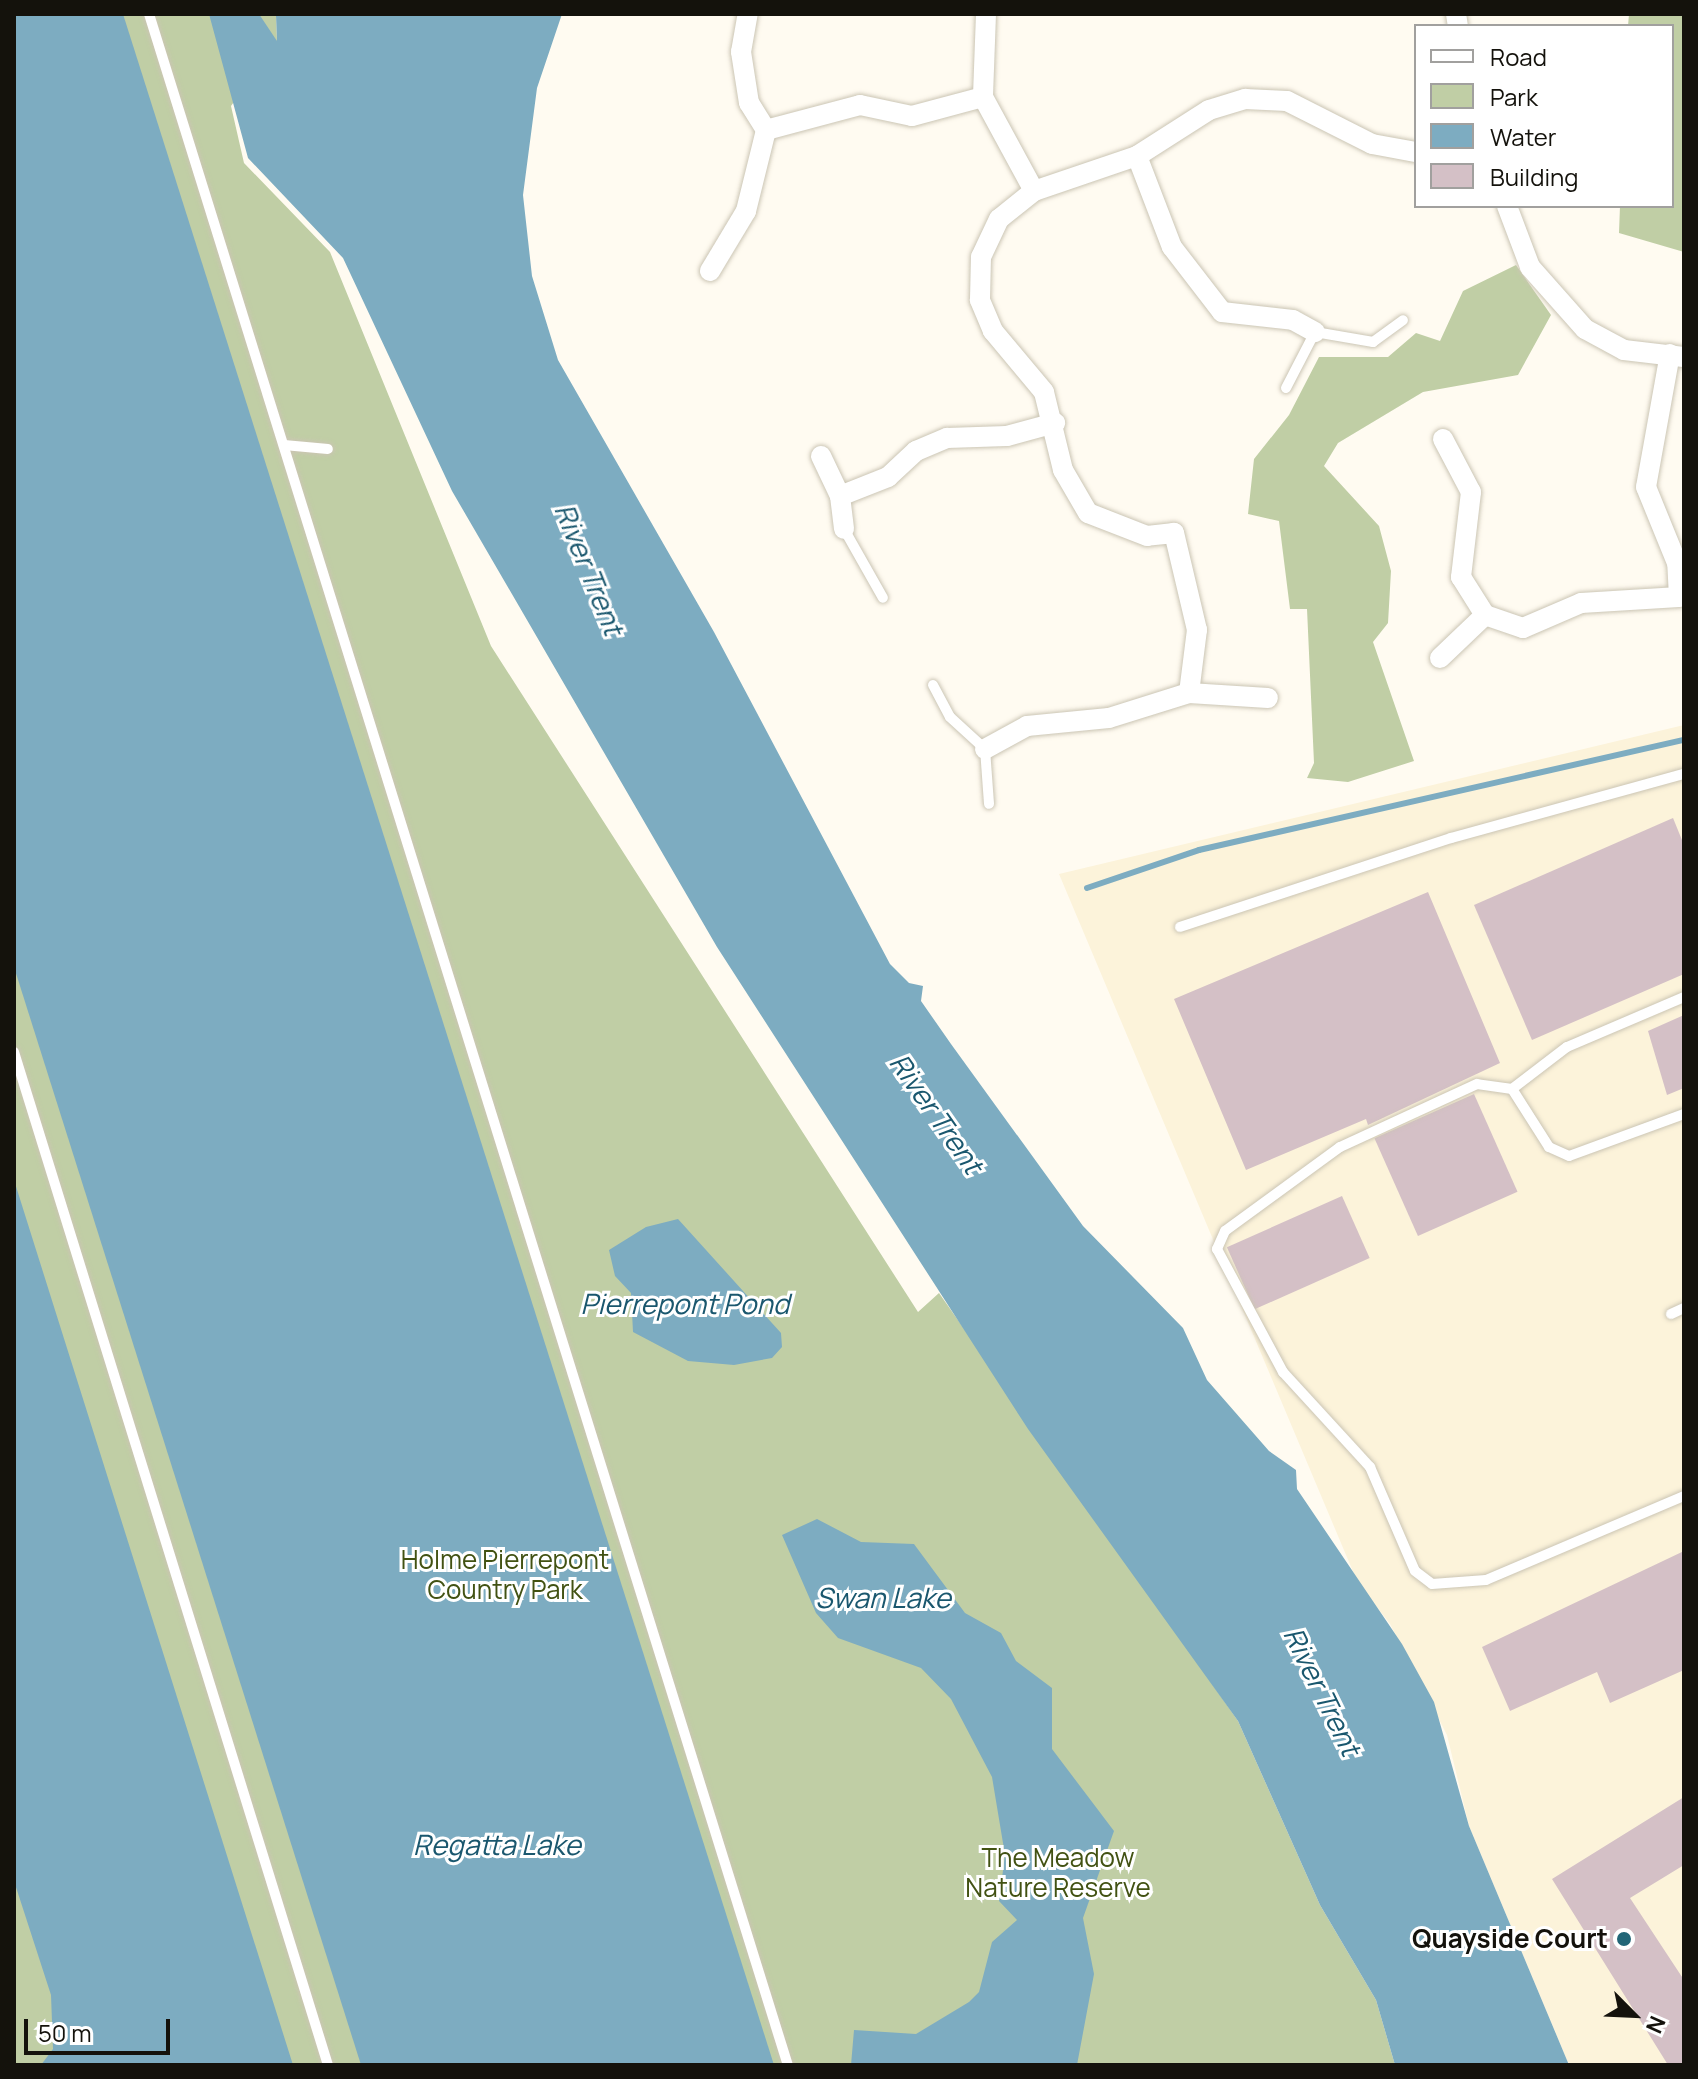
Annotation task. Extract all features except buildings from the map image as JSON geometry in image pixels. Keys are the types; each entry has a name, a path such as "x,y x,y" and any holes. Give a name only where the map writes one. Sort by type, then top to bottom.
{"street":[{"path":"986,14 983,97 1034,191"},
{"path":"710,271 746,211 766,130 749,103 741,52 740,19"},
{"path":"766,130 860,105 912,116 983,97"},
{"path":"1189,693 1197,630 1174,533 1147,536 1088,513 1063,470 1055,423 1044,392 993,331 980,300 981,257 999,219 1034,191 1137,156 1209,110 1245,99 1287,101 1372,144 1414,152"},
{"path":"1137,156 1172,247 1222,312 1293,320 1315,332"},
{"path":"1443,439 1471,492 1461,577 1485,615 1523,628 1581,603 1679,597 1677,563 1646,487 1677,356 1624,350 1556,303 1530,267 1508,208"},
{"path":"840,496 888,477 916,451 947,438 1007,436 1055,423"},
{"path":"821,456 840,496 844,529"},
{"path":"1440,658 1485,615"},
{"path":"985,749 1027,726 1109,718 1189,693 1268,698"}],"lane":[{"path":"149,14 788,2065"},
{"path":"1286,388 1315,332 1373,342 1403,320"},
{"path":"284,445 328,449"},
{"path":"844,529 883,598"},
{"path":"933,685 950,717 985,749 989,804"},
{"path":"1180,927 1451,838 1684,774"},
{"path":"1684,997 1567,1047 1512,1089 1477,1084 1340,1147 1225,1231 1217,1249 1222,1268 1283,1372 1370,1467 1415,1571 1432,1584 1486,1580 1684,1496"},
{"path":"14,1052 328,2065"},
{"path":"1512,1089 1549,1147 1569,1156 1684,1114"},
{"path":"1671,1314 1684,1308"}],"shaded area":[{"path":"1684,725 1684,2065 1569,2065 1469,1826 1447,1735 1390,1624 1357,1581 1059,874"}],"green space":[{"name":"Holme Pierrepont Country Park","path":"14,14 276,16 277,41 231,106 244,163 330,252 491,646 918,1312 939,1293 1238,1721 1320,1905 1376,2000 1395,2065 14,2065"},
{"path":"1629,14 1684,14 1684,252 1619,233 1620,208 1674,208 1674,24 1628,24"},
{"path":"1516,265 1551,315 1518,375 1423,392 1338,443 1324,466 1379,526 1391,571 1388,623 1373,642 1414,761 1348,782 1307,778 1314,763 1307,609 1290,609 1279,521 1248,514 1254,459 1289,415 1319,357 1388,357 1416,333 1440,341 1463,291"}],"water":[{"name":"Regatta Lake","path":"14,14 123,14 774,2065 361,2065 14,967"},
{"name":"River Trent","path":"209,14 259,14 277,41 276,16 284,14 562,14 537,88 523,195 532,276 558,360 714,632 890,964 909,983 923,986 921,1001 1083,1226 1183,1328 1207,1380 1269,1451 1296,1470 1297,1489 1402,1644 1434,1702 1469,1826 1569,2065 1395,2065 1376,2000 1320,1905 1238,1721 1028,1429 717,947 452,491 343,258 248,158"},
{"path":"14,1180 293,2065 41,2065 53,2049 51,1995 14,1881"},
{"name":"Pierrepont Pond","path":"678,1219 781,1333 782,1347 772,1358 734,1365 688,1361 633,1332 631,1293 615,1276 609,1250 646,1227"},
{"name":"Swan Lake","path":"817,1519 861,1542 914,1544 965,1613 1001,1633 1016,1661 1052,1688 1052,1749 1114,1831 1083,1918 1094,1974 1077,2065 851,2065 854,2030 916,2034 969,2002 979,1992 992,1942 1017,1920 999,1901 1005,1855 992,1777 951,1699 921,1668 838,1638 816,1613 782,1535"}],"waterway":[{"path":"1087,888 1199,850 1684,740"}],"place":[{"name":"Quayside Court","path":"1624,1939"}],"park label":[{"name":"The Meadow Nature Reserve","path":"1058,1873"}]}
